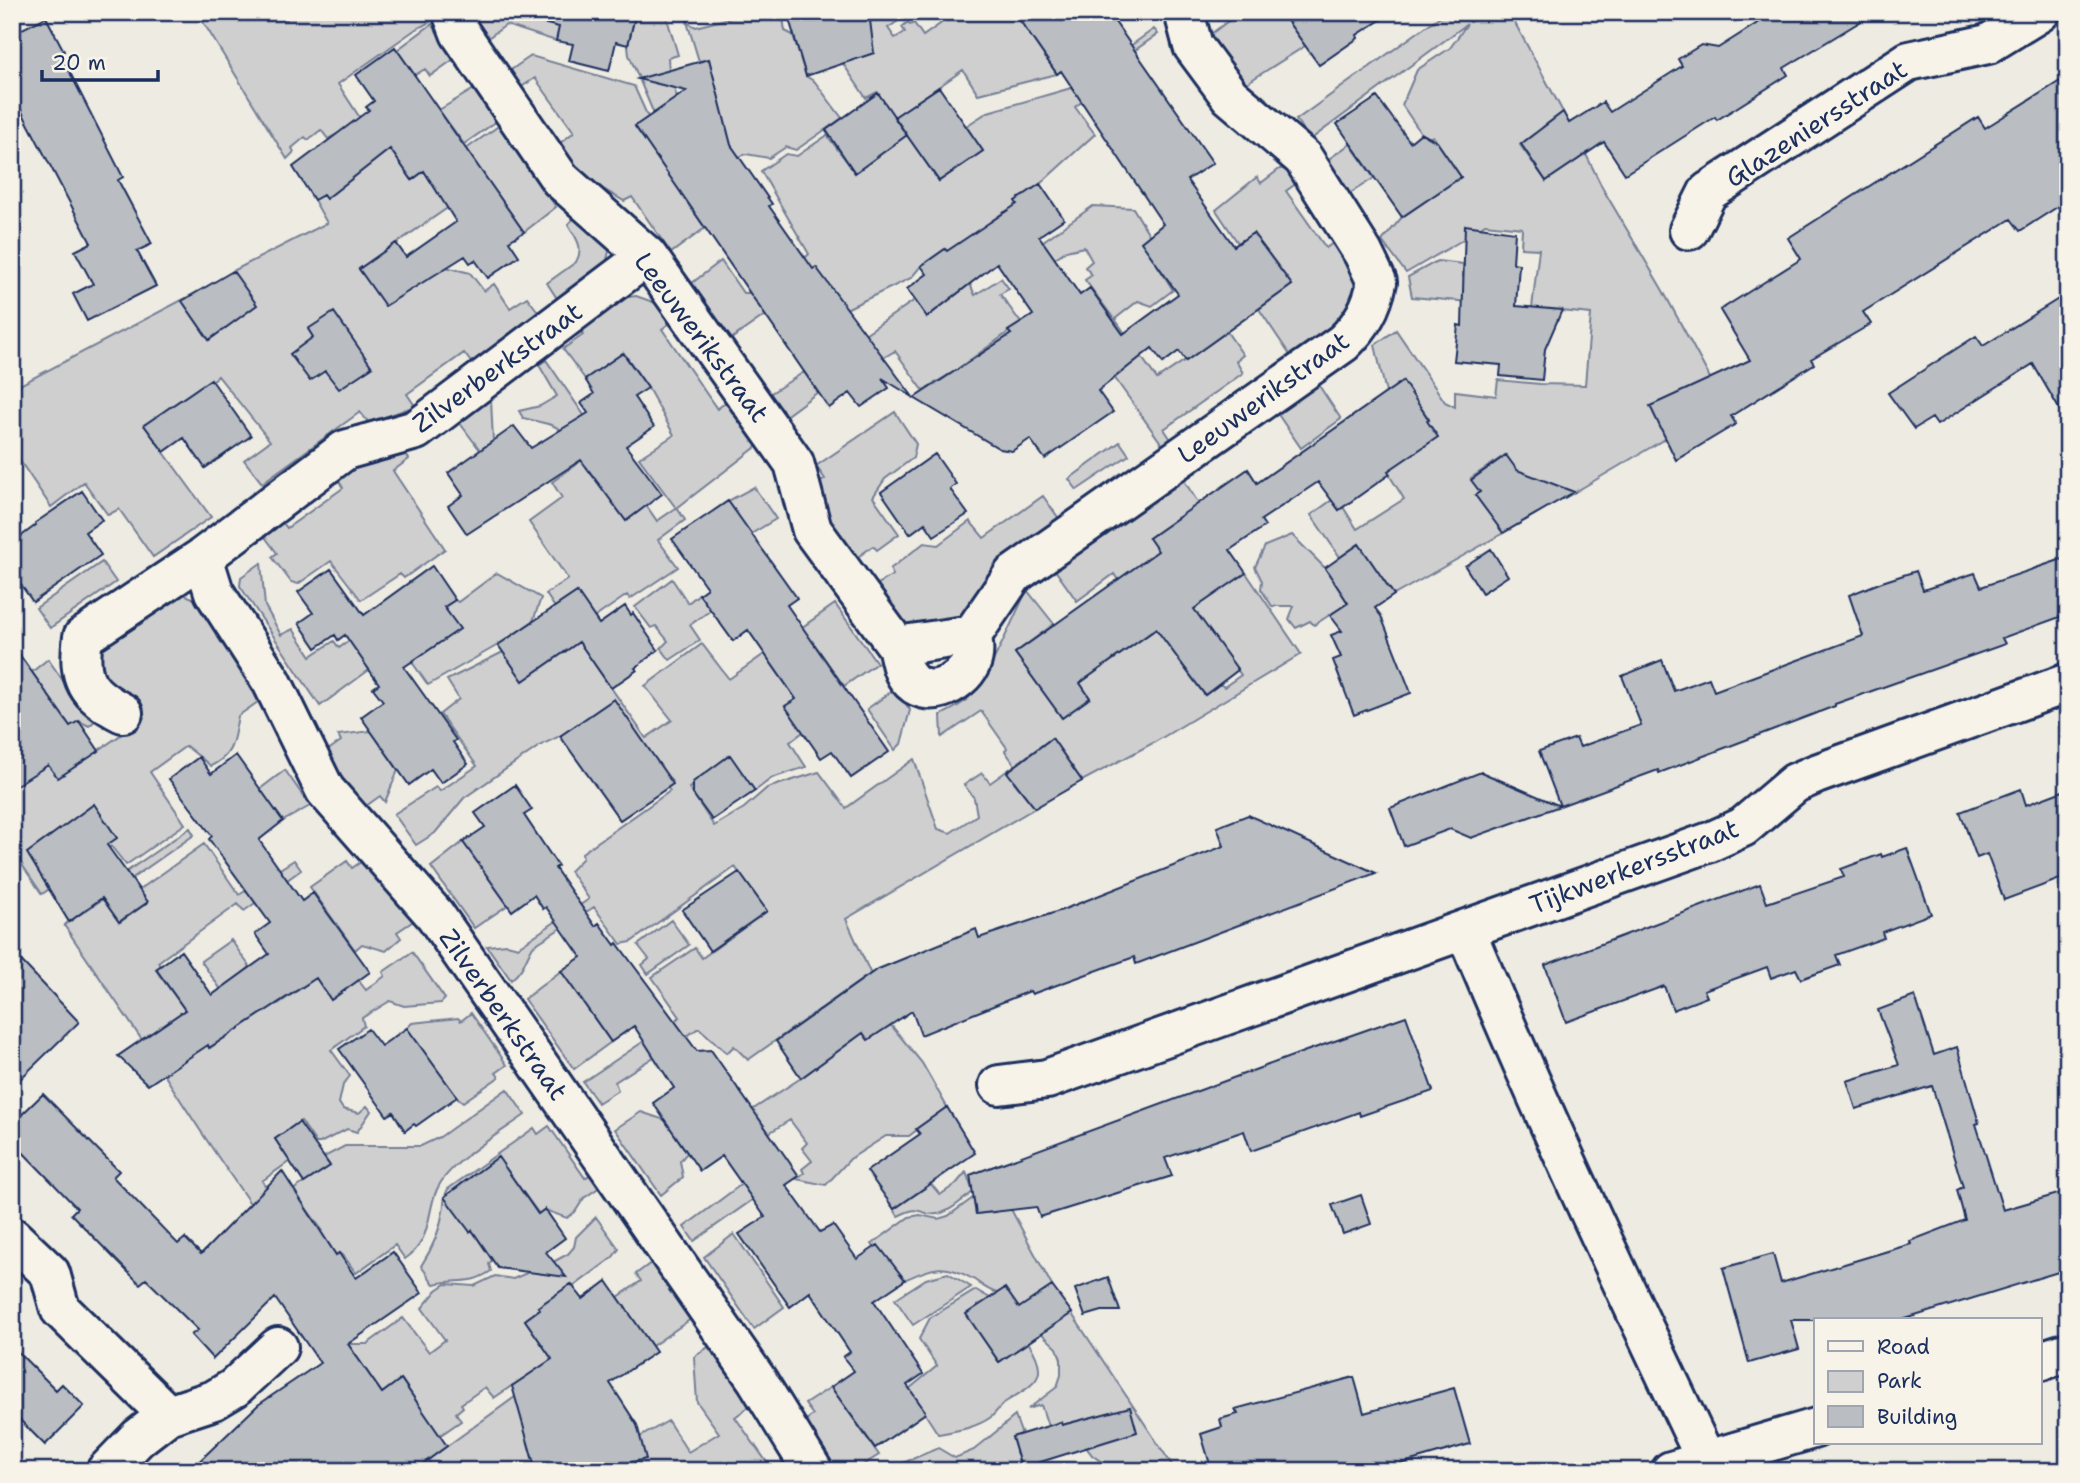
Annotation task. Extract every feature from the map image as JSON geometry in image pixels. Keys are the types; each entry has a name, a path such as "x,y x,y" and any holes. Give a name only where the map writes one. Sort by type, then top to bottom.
{"street":[{"name":"Leeuwerikstraat","path":"452,12 460,33 560,179 647,256 794,463 811,530 897,646 972,635 1013,575 1343,343 1363,320 1374,297 1377,282 1371,269 1303,158 1230,96 1193,46 1184,12"},
{"name":"Glazeniersstraat","path":"1689,230 1708,192 1909,61 1988,44 2040,12"},
{"name":"Zilverberkstraat","path":"123,712 100,701 85,681 80,661 83,637 203,557 345,450 416,430 647,256"},
{"name":"Zilverberkstraat","path":"203,557 214,592 272,682 325,790 435,915 757,1380 813,1471"},
{"name":"Tijkwerkersstraat","path":"999,1085 1047,1079 1466,931 1721,837 1743,827 1795,783 2068,682"},
{"path":"1466,931 1567,1167 1688,1465 1814,1429"},
{"path":"12,1237 50,1273 60,1309 167,1415"},
{"path":"106,1471 138,1438 167,1415 214,1400 234,1388 278,1347"},
{"path":"2042,1360 2068,1352"}],"green space":[{"path":"197,12 267,12 286,20 290,12 423,12 430,22 338,84 362,121 328,139 321,130 308,140 305,137 292,148 294,152 287,159"},
{"path":"475,12 563,12 556,41 506,25 485,40 478,29"},
{"path":"636,12 665,12 678,55 668,58 680,109 723,116 709,59 699,61 684,12 690,24 696,27 752,12 788,12 783,18 785,31 793,35 806,76 815,82 842,118 796,150 786,147 769,158 746,154 739,157 682,195 705,228 671,253 632,197 624,201 581,176 559,144 574,132 535,78 520,88 508,72 531,56 634,86 648,117 635,127 653,151 654,114 629,55 628,45"},
{"path":"814,12 911,12 888,28 895,38 905,32 902,27 908,22 910,25 914,23 923,36 957,12 1022,12 1024,27 1057,74 978,94 963,70 895,117 939,181 983,151 966,126 988,112 1071,88 1154,29 1158,34 1097,77 1097,90 1075,107 1095,134 1040,184 1028,219 1016,227 1004,212 990,222 959,268 945,249 921,266 911,278 846,309 811,283 731,339 692,283 721,261 743,293 750,293 789,265 796,267 809,254 761,171 786,154 797,156 829,134 829,138 855,172 894,117 877,92 866,98"},
{"path":"1240,12 1281,12 1305,46 1242,86 1207,37"},
{"path":"1446,12 1463,12 1470,22 1483,12 1509,12 1563,112 1543,127 1546,131 1534,134 1520,145 1546,181 1575,132 1603,189 1662,289 1724,404 1565,498 1557,486 1527,485 1505,455 1471,478 1480,492 1476,495 1497,524 1500,480 1528,519 1394,595 1359,544 1340,557 1311,515 1332,500 1339,510 1343,507 1357,529 1404,499 1380,460 1437,437 1427,421 1429,419 1403,382 1386,393 1375,345 1396,330 1445,402 1455,407 1455,391 1496,396 1498,380 1585,385 1591,314 1532,308 1539,249 1521,248 1522,228 1485,224 1406,273 1382,241 1402,217 1461,177 1433,136 1429,138 1421,133 1402,105 1417,70 1450,48 1467,24 1311,139 1296,120"},
{"path":"432,24 454,59 430,76 425,69 415,75 397,50"},
{"path":"474,89 497,121 464,144 439,110"},
{"path":"500,125 556,207 524,232 497,194 452,205 359,269 387,305 446,267 470,273 484,291 494,284 510,308 527,297 542,317 473,365 464,353 407,394 415,406 369,423 360,412 262,483 244,460 270,441 218,376 144,425 211,517 153,557 119,509 108,515 84,482 51,507 12,449 12,389 201,290 209,302 192,315 209,339 233,271 327,223 314,200 323,195 383,130 395,156 412,180 424,171 428,176"},
{"path":"1350,144 1374,178 1349,194 1326,161"},
{"path":"1281,168 1291,174 1297,183 1286,191 1326,248 1337,240 1350,265 1354,281 1354,294 1343,317 1324,335 1292,358 1259,309 1292,285 1253,233 1238,243 1216,210 1257,177 1261,183"},
{"path":"1093,206 1133,208 1150,236 1158,266 1173,290 1152,306 1138,301 1115,319 1157,379 1227,332 1243,355 1236,361 1243,373 1164,429 1172,441 1164,447 1094,349 1094,338 1114,319 1085,280 1092,275 1085,267 1092,261 1084,247 1066,251 1032,273 1022,256"},
{"path":"580,213 610,247 606,264 560,303 547,283 579,257 576,238 568,224"},
{"path":"1437,261 1463,264 1463,277 1471,279 1470,302 1412,297 1408,277"},
{"path":"1001,278 1009,289 1000,294 1021,323 959,368 966,398 950,374 923,390 895,351 876,362 859,338 915,300 927,317 970,284 975,295"},
{"path":"636,296 659,304 674,320 662,329 717,409 730,399 760,444 677,508 685,520 658,540 678,567 630,599 627,595 572,633 546,594 568,579 529,522 562,498 552,482 597,449 552,425 523,418 519,411 540,406 557,396 539,365 546,360 657,521 676,508 639,458 674,435 648,388 624,353 585,379 563,349 583,335 578,326 620,298"},
{"path":"804,372 818,392 784,417 768,395"},
{"path":"1318,384 1341,419 1301,448 1277,413"},
{"path":"491,399 493,441 480,450 459,422"},
{"path":"895,412 916,444 913,458 885,479 873,497 899,534 877,550 873,546 851,562 831,537 814,487 825,479 816,466"},
{"path":"1120,442 1129,455 1077,490 1069,479"},
{"path":"399,444 409,459 393,471 445,549 404,578 400,574 361,600 331,561 298,584 291,582 272,557 277,553 259,529 278,516 287,528 343,488 336,476"},
{"path":"1183,479 1204,512 1179,517 1149,538 1246,573 1301,654 1155,742 1082,781 1052,738 1019,762 1026,774 1014,782 1035,808 846,919 881,997 864,978 748,1060 734,1046 727,1053 699,1028 615,1082 618,1090 598,1103 583,1082 680,1017 652,977 695,948 702,958 767,911 735,867 631,942 621,944 594,907 533,946 522,968 511,980 487,946 507,944 518,947 589,899 570,871 583,858 582,853 670,791 651,765 614,700 560,736 541,745 464,798 435,833 416,845 394,814 436,787 440,791 477,766 440,714 459,699 447,680 503,652 578,641 587,646 596,666 646,738 672,720 645,686 702,644 729,679 835,604 877,663 844,686 815,645 777,671 796,699 803,732 790,742 806,767 772,778 755,791 707,774 689,788 714,826 744,808 767,788 819,772 846,808 914,759 938,829 950,833 977,815 974,798 964,785 982,773 990,783 1015,765 1005,751 1007,748 981,711 942,737 941,715 965,701 982,681 1027,590 1054,624 1015,653 1042,690 1090,698 1080,683 1152,632 1114,574 1077,601 1055,570","holes":["1213,636 1241,675 1224,687 1220,684 1205,695 1179,661"]},
{"path":"754,487 776,519 751,534 728,501"},
{"path":"1043,496 1060,520 996,565 976,608 966,619 905,629 868,590 893,575 890,569 924,543 938,545 970,521 984,538"},
{"path":"1292,535 1325,568 1348,603 1314,625 1310,621 1296,628 1289,619 1294,606 1272,606 1261,589 1262,581 1255,567 1265,546"},
{"path":"102,562 116,582 50,628 36,608"},
{"path":"261,563 265,606 281,635 293,629 311,656 334,641 339,648 386,614 433,615 455,600 458,602 497,573 541,598 533,621 498,645 428,685 412,662 459,629 446,611 367,666 369,670 320,706 240,586 241,577"},
{"path":"672,579 688,603 699,594 711,610 690,625 700,640 670,660 661,648 668,641 656,626 651,628 635,607"},
{"path":"177,591 197,600 265,697 238,716 232,745 219,761 211,766 186,746 150,772 185,824 126,865 111,846 42,894 12,850 12,787 48,765 58,778 141,721 143,716 140,704 109,689 94,653"},
{"path":"48,659 82,708 97,719 89,726 79,721 70,726 32,672"},
{"path":"895,689 910,710 901,744 895,750 867,709"},
{"path":"371,731 398,770 385,802 380,796 359,811 321,755 341,741 338,735"},
{"path":"285,770 310,806 283,821 260,789"},
{"path":"190,828 194,835 131,879 126,872"},
{"path":"463,842 508,905 474,928 431,867"},
{"path":"204,844 239,895 294,860 301,870 244,911 238,904 158,962 160,966 156,970 185,1010 142,1040 64,925 103,899 120,922 147,903 139,890"},
{"path":"368,857 421,916 397,932 401,938 386,951 362,944 355,950 310,887 347,861 352,868"},
{"path":"671,920 689,945 648,974 642,965 649,959 638,945"},
{"path":"231,940 250,967 243,973 278,1004 316,978 326,993 348,977 358,980 366,990 385,976 383,972 412,952 445,999 441,1003 404,1006 390,1001 362,1018 364,1026 331,1050 350,1076 343,1085 339,1103 343,1109 359,1113 367,1106 371,1111 357,1132 347,1129 320,1143 316,1143 301,1121 275,1139 290,1161 262,1181 276,1201 330,1166 324,1157 345,1146 421,1146 440,1137 507,1089 525,1115 468,1155 448,1173 436,1191 421,1242 405,1259 395,1245 356,1273 339,1253 311,1272 341,1333 222,1163 154,1058 208,1045 210,1048 235,1030 231,1004 201,961","holes":["301,1201 322,1230 295,1249 274,1219"]},
{"path":"561,971 611,1042 574,1069 524,999"},
{"path":"471,1013 507,1065 496,1073 499,1077 463,1102 407,1028 412,1023 458,1018 461,1021"},
{"path":"891,1025 922,1063 947,1107 909,1136 886,1136 850,1159 826,1185 796,1179 804,1173 802,1169 812,1161 802,1148 807,1143 790,1120 769,1133 752,1110 801,1078 862,1032 868,1040"},
{"path":"641,1112 665,1120 687,1153 680,1161 683,1177 661,1195 615,1129"},
{"path":"549,1126 585,1178 598,1169 607,1182 584,1198 575,1212 567,1218 545,1210 539,1214 498,1158 460,1185 470,1232 472,1230 492,1260 489,1264 491,1271 476,1279 434,1284 421,1266 438,1233 448,1189 534,1128 538,1134"},
{"path":"770,1163 779,1181 694,1241 684,1227"},
{"path":"966,1172 973,1192 951,1208 937,1214 912,1210 898,1216 894,1209 931,1184 940,1195 956,1184"},
{"path":"998,1185 1052,1286 1019,1308 1005,1288 997,1293 993,1292 973,1279 946,1268 931,1269 904,1280 891,1272 872,1244 909,1217 920,1215 938,1219 948,1216 973,1198 976,1214 995,1212"},
{"path":"596,1217 619,1249 612,1258 573,1287 571,1284 525,1320 559,1369 547,1430 526,1436 534,1465 515,1471 435,1471 428,1460 519,1394 513,1385 494,1398 485,1387 461,1404 463,1407 456,1413 461,1421 439,1436 402,1380 382,1393 348,1344 367,1344 403,1318 429,1352 445,1340 422,1308 437,1290 446,1284 474,1286 495,1276 513,1279 555,1261 568,1254 574,1247 576,1237"},
{"path":"734,1234 784,1307 754,1329 704,1257"},
{"path":"659,1257 698,1314 652,1346 618,1297 641,1281 636,1274"},
{"path":"948,1273 971,1287 913,1325 895,1299 926,1279"},
{"path":"976,1290 990,1298 967,1314 999,1362 1028,1342 1035,1354 1039,1371 1032,1384 985,1421 938,1434 909,1389 937,1366 919,1339 930,1318"},
{"path":"1066,1305 1176,1471 1114,1471 1092,1455 1086,1447 1078,1421 1048,1426 1041,1405 1028,1409 1057,1387 1061,1375 1061,1359 1057,1348 1041,1333"},
{"path":"717,1341 739,1373 750,1406 735,1417 773,1471 610,1471 609,1467 640,1437 668,1421 688,1452 719,1433 697,1402 694,1357"},
{"path":"831,1387 879,1455 853,1471 847,1466 841,1471 820,1471 792,1430 813,1415 805,1404"},
{"path":"1015,1416 1022,1435 1012,1438 1021,1467 1029,1466 1031,1471 884,1471 938,1448 955,1458 974,1450"}],"building":[{"path":"544,12 636,12 628,45 616,42 609,71 569,61 573,44 556,41 559,27 542,23"},
{"path":"787,12 869,12 874,53 806,76"},
{"path":"1014,12 1108,12 1213,163 1187,180 1234,246 1253,233 1292,285 1186,361 1179,351 1163,363 1152,348 1098,391 1113,412 1045,459 1030,439 1012,451 1000,449 914,398 1011,334 1008,331 1033,315 997,263 927,317 907,289 927,274 921,266 1017,204 1015,201 1040,184 1064,219 1039,236 1080,295 1090,288 1123,334 1178,294 1141,242 1163,224 1061,71 1057,74"},
{"path":"1281,12 1393,12 1357,35 1358,38 1319,65"},
{"path":"1775,12 1876,12 1784,68 1788,75 1625,174 1604,142 1546,181 1521,144 1563,112 1569,123 1603,102 1610,112 1682,66 1678,59 1701,45 1718,48"},
{"path":"46,17 64,51 60,53 123,177 118,180 152,244 137,251 156,286 87,321 73,294 93,284 75,251 91,243 12,93 12,34"},
{"path":"395,47 524,232 509,241 519,256 488,278 475,260 470,263 465,256 385,306 359,269 396,243 406,257 456,222 424,171 412,180 390,149 326,199 323,195 314,200 293,167 369,110 366,107 374,101 356,75"},
{"path":"709,59 731,145 813,269 816,267 913,397 882,378 889,388 861,407 850,393 829,408 635,126 686,91 638,79"},
{"path":"2068,76 2068,200 2020,231 2011,219 1863,312 1871,324 1811,359 1814,364 1731,416 1736,424 1676,460 1650,406 1750,360 1720,310 1801,259 1788,238 1978,117 1985,128"},
{"path":"939,87 983,151 939,181 894,117"},
{"path":"878,93 907,135 855,173 826,130"},
{"path":"1377,97 1410,142 1421,133 1437,142 1461,177 1402,217 1337,124"},
{"path":"1465,225 1515,232 1513,263 1519,264 1516,306 1562,310 1545,349 1542,380 1500,376 1501,365 1454,361 1458,325 1462,326"},
{"path":"233,271 257,305 209,340 182,301"},
{"path":"2068,293 2068,424 2033,364 1937,425 1932,418 1914,429 1888,393 1976,336 1983,346"},
{"path":"334,312 372,367 339,389 325,371 310,381 290,354 313,337 308,329"},
{"path":"623,353 648,388 634,397 654,427 626,446 662,494 626,521 581,460 467,534 448,506 463,495 448,473 514,426 531,448 588,413 581,403 594,394 585,379"},
{"path":"211,379 251,436 205,468 184,438 164,452 144,425"},
{"path":"1403,381 1438,437 1388,471 1390,474 1339,510 1318,482 1261,520 1265,526 1230,550 1246,573 1194,609 1238,670 1205,695 1156,629 1080,683 1090,698 1062,718 1015,653 1158,551 1149,538 1248,469 1257,483"},
{"path":"935,454 956,484 950,489 968,514 934,536 925,523 910,534 881,492"},
{"path":"1506,455 1517,470 1574,492 1503,533 1475,495 1480,492 1471,480"},
{"path":"82,491 102,520 85,532 101,555 33,602 12,572 12,543 36,525 35,523"},
{"path":"728,501 797,598 787,605 889,752 851,778 832,751 821,758 785,706 796,699 748,630 733,641 699,594 707,588 672,539"},
{"path":"1359,544 1394,595 1375,608 1381,616 1411,693 1354,715 1333,660 1341,657 1331,635 1342,631 1330,615 1348,603 1325,568"},
{"path":"1491,549 1508,576 1482,593 1465,566"},
{"path":"2068,557 2068,614 2002,638 2005,644 1835,704 1659,773 1658,770 1560,806 1539,751 1576,738 1580,747 1641,725 1622,676 1662,660 1674,691 1709,678 1714,691 1863,636 1849,595 1882,582 1916,571 1923,590 1975,573 1981,587"},
{"path":"432,566 455,600 444,607 460,629 404,667 456,740 453,742 468,764 441,783 431,769 409,785 361,717 383,701 373,688 379,684 345,635 338,640 335,635 316,648 299,623 313,613 298,592 331,569 364,615"},
{"path":"577,592 599,624 625,606 631,615 633,613 658,650 635,668 637,670 611,688 579,642 523,681 498,645"},
{"path":"12,644 70,726 79,721 99,751 58,778 48,765 12,788"},
{"path":"614,699 673,784 620,820 560,736"},
{"path":"1052,738 1082,781 1035,808 1007,772"},
{"path":"236,755 283,821 259,840 302,901 313,893 370,972 331,1000 316,978 148,1085 118,1056 185,1010 156,969 181,951 212,995 269,954 255,934 270,923 209,839 212,836 169,779 199,757 211,774"},
{"path":"730,755 755,791 712,820 693,794 693,782"},
{"path":"1481,772 1560,806 1471,838 1450,829 1404,846 1390,808"},
{"path":"515,785 532,810 524,815 558,866 555,868 595,926 599,923 615,945 617,943 697,1051 711,1050 799,1176 786,1185 820,1232 833,1225 857,1259 878,1245 905,1280 874,1301 923,1374 907,1385 925,1411 875,1448 831,1387 854,1371 843,1357 850,1352 810,1292 790,1307 739,1234 765,1217 722,1156 700,1171 653,1103 674,1088 634,1026 611,1042 561,971 581,957 546,907 543,909 534,895 512,911 463,842 485,827 475,813"},
{"path":"2021,789 2026,805 2068,789 2068,876 2004,900 1987,854 1977,858 1960,812"},
{"path":"94,804 117,838 107,845 148,902 119,922 102,898 69,922 27,853"},
{"path":"1248,815 1376,873 1136,964 1134,957 1032,994 1030,991 921,1035 912,1011 868,1040 863,1033 801,1078 776,1041 876,970 976,929 979,938 1062,910 1224,846 1217,827"},
{"path":"1907,848 1931,914 1882,932 1884,938 1836,955 1840,965 1801,979 1796,969 1771,978 1767,967 1704,990 1707,997 1673,1010 1664,986 1566,1022 1545,965 1760,884 1767,903 1844,877 1841,869 1881,854 1882,857"},
{"path":"739,872 767,911 710,951 682,910"},
{"path":"12,951 79,1022 12,1087"},
{"path":"1915,996 1934,1055 1957,1047 1979,1123 1976,1124 2003,1210 2068,1191 2068,1269 1909,1318 1791,1320 1799,1349 1749,1363 1723,1268 1773,1254 1781,1283 1911,1244 1910,1241 1965,1220 1957,1190 1963,1187 1932,1086 1856,1109 1847,1081 1899,1065 1878,1010"},
{"path":"1406,1016 1433,1091 1360,1116 1359,1112 1251,1151 1244,1131 1165,1158 1172,1176 1040,1217 1036,1207 976,1214 970,1175"},
{"path":"407,1028 457,1097 405,1131 393,1112 387,1116 339,1049 368,1029 381,1046"},
{"path":"43,1094 119,1171 113,1177 178,1244 185,1238 201,1254 282,1171 336,1255 339,1253 356,1278 393,1252 422,1293 348,1344 382,1393 401,1379 447,1446 413,1471 189,1471 258,1405 320,1363 275,1298 213,1359 191,1335 198,1330 146,1279 140,1284 117,1261 71,1214 77,1208 12,1141 12,1124"},
{"path":"947,1107 975,1153 894,1209 867,1171 920,1134 916,1129"},
{"path":"299,1122 330,1166 304,1183 275,1139"},
{"path":"498,1157 538,1214 545,1209 565,1238 546,1252 566,1277 498,1268 472,1230 470,1232 444,1197"},
{"path":"1361,1195 1371,1224 1343,1234 1332,1205"},
{"path":"1108,1277 1120,1311 1102,1311 1085,1316 1075,1289"},
{"path":"607,1281 656,1352 610,1383 637,1425 646,1459 609,1467 610,1471 536,1471 512,1386 552,1359 525,1320 540,1309 538,1307 571,1284 583,1299"},
{"path":"1052,1286 1072,1313 999,1362 966,1314 1005,1288 1019,1308"},
{"path":"12,1346 56,1390 62,1384 84,1406 45,1445 12,1412"},
{"path":"1354,1377 1364,1413 1454,1388 1470,1444 1393,1466 1394,1471 1212,1471 1201,1434 1222,1427 1220,1419 1238,1414 1235,1409"},
{"path":"1130,1407 1137,1432 1021,1468 1012,1437 1061,1422 1062,1425"}]}
